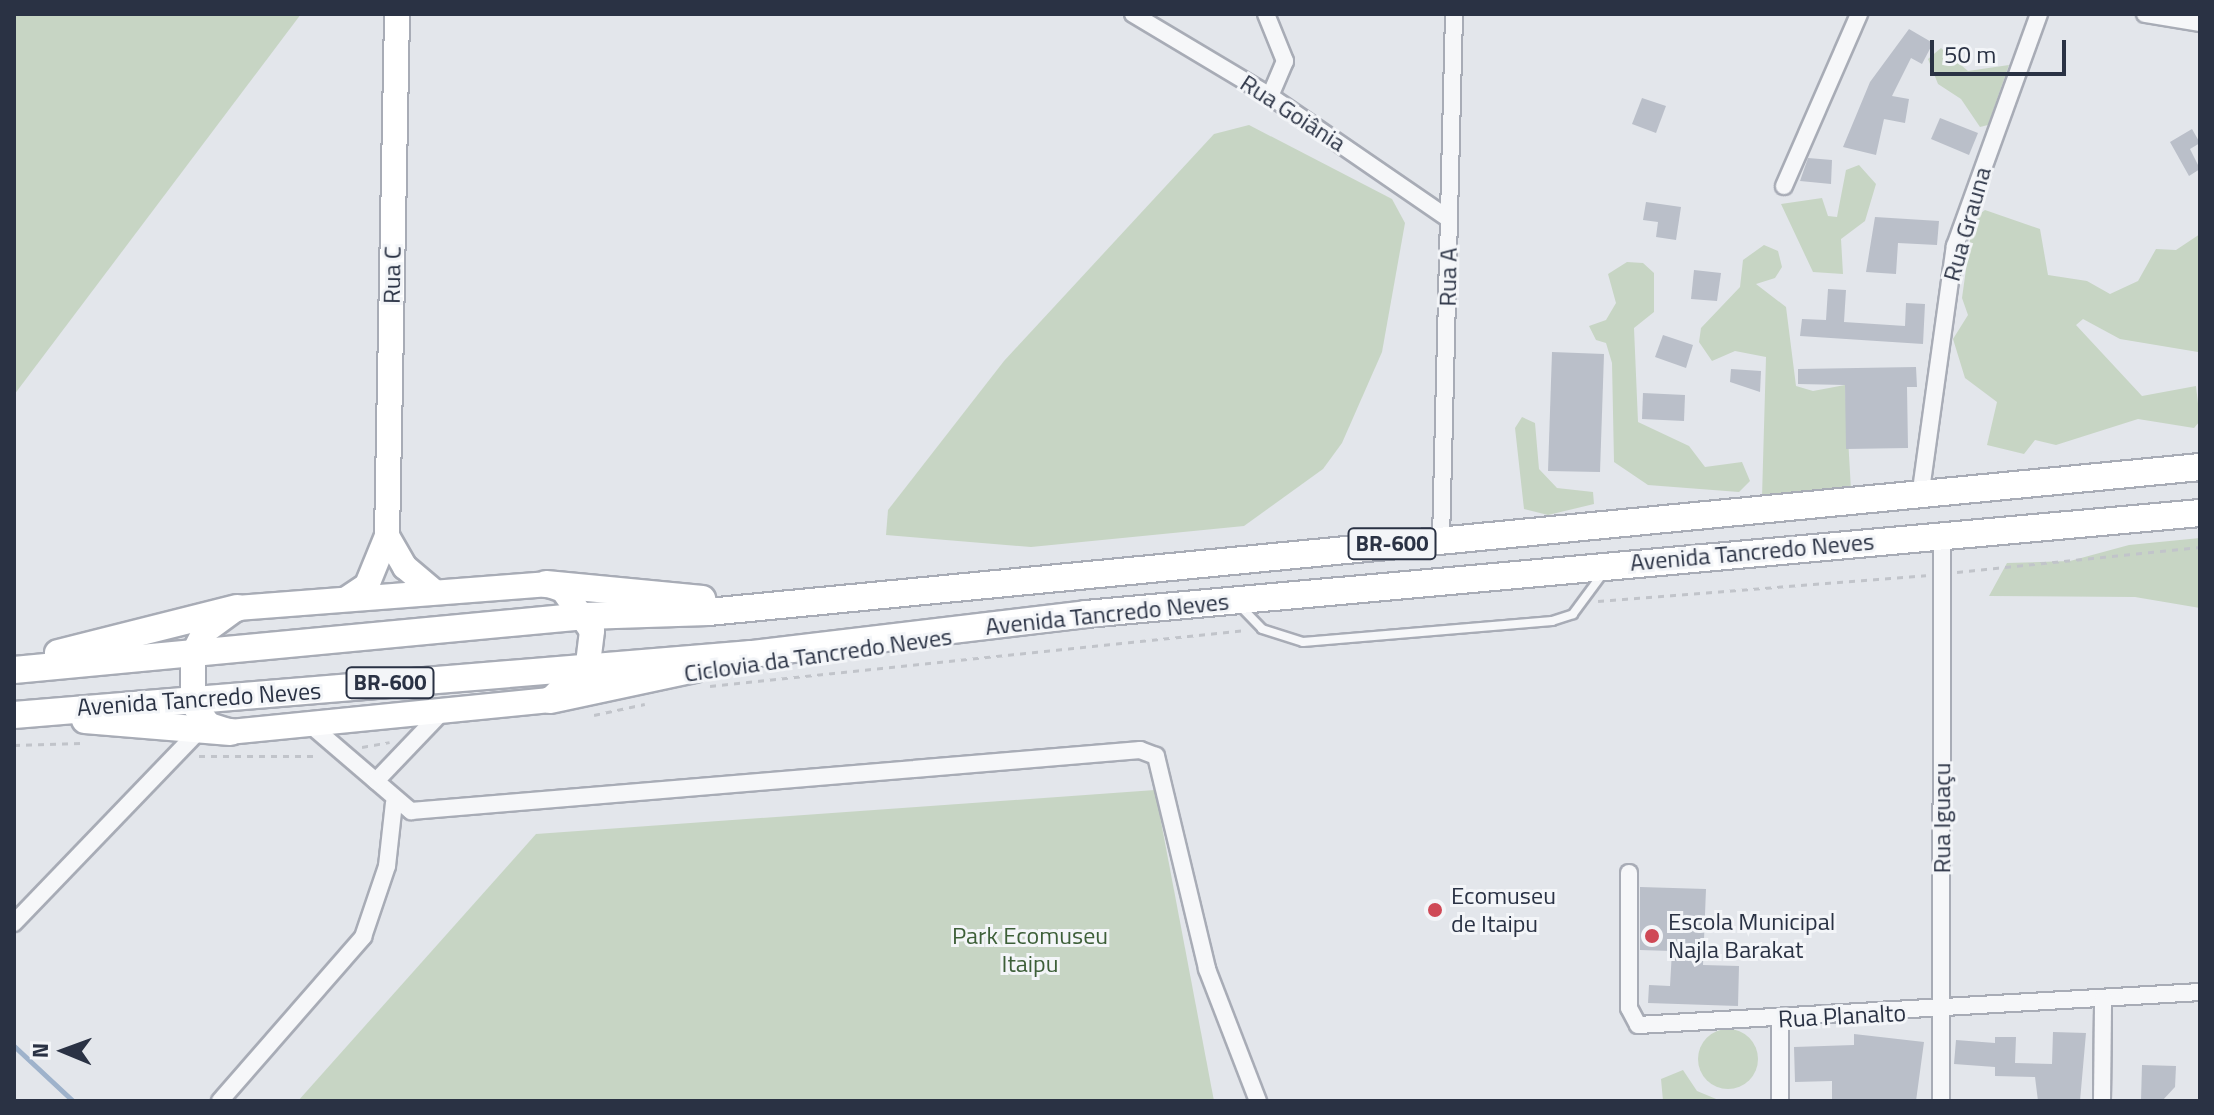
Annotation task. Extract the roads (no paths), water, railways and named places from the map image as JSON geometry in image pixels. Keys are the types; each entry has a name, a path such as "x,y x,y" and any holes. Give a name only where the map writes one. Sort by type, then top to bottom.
{"main road":[{"name":"Avenida Tancredo Neves","path":"14,667 193,654 585,616 753,605 1921,490 2200,467"},
{"name":"Avenida Tancredo Neves","path":"14,715 193,704 588,662 751,654 1234,601 2200,513"},
{"path":"546,584 753,605"},
{"path":"14,667 237,608"},
{"path":"550,700 751,654"},
{"path":"14,722 231,732"}],"street":[{"name":"Rua C","path":"348,598 367,585 387,536 397,14"},
{"name":"Rua Goiânia","path":"1133,14 1270,96 1449,219"},
{"path":"1266,14 1285,61 1270,96"},
{"name":"Rua A","path":"1441,539 1454,14"},
{"path":"1784,186 1859,14"},
{"name":"Rua Grauna","path":"1921,490 1955,246 2039,14"},
{"path":"2145,14 2193,19"},
{"name":"Rua Iguaçu","path":"1941,1101 1942,535"},
{"path":"387,536 405,567 435,592"},
{"path":"546,584 563,590 585,616 592,631 588,662 550,700 314,728 231,732 209,725 193,704 193,654 204,632 237,608 546,584"},
{"path":"376,781 440,714"},
{"path":"314,728 376,781 394,803 436,812 1140,750 1156,756 1164,776 1207,969 1258,1101"},
{"path":"14,923 198,732"},
{"path":"220,1101 363,937 387,866 394,803"},
{"name":"Rua Planalto","path":"1629,873 1629,1008 1638,1025 1780,1020 2200,992"},
{"path":"2102,1101 2103,999"},
{"path":"1780,1020 1780,1101"}],"lane":[{"path":"1234,601 1257,624 1303,642 1552,621 1588,599 1608,566"}],"waterway":[{"path":"14,1046 73,1101"}],"place":[{"name":"Ecomuseu de Itaipu","path":"1435,910"},
{"name":"Escola Municipal Najla Barakat","path":"1652,936"}],"park label":[{"name":"Park Ecomuseu Itaipu","path":"1030,950"}]}
